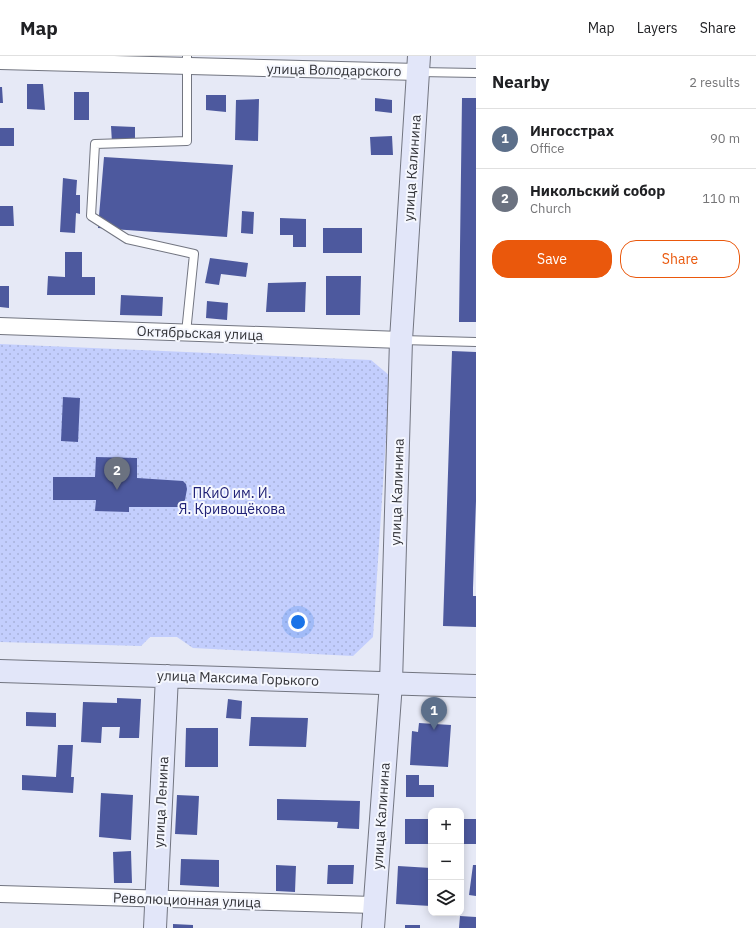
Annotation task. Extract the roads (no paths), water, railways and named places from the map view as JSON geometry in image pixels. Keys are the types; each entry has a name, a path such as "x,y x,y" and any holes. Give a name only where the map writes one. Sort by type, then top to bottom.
{"main road":[{"name":"улица Калинина","path":"373,928 391,683 401,340 418,64"},
{"name":"улица Максима Горького","path":"0,671 476,686"},
{"name":"улица Ленина","path":"155,928 167,676"}],"street":[{"name":"улица Володарского","path":"0,61 187,61 418,64"},
{"name":"Октябрьская улица","path":"0,326 401,340"},
{"name":"Революционная улица","path":"0,894 156,900 374,905"}],"lane":[{"path":"186,332 194,254 127,239 91,216 95,144 187,141 187,61"},
{"name":"улица Володарского","path":"418,64 476,73"},
{"path":"401,340 476,342"}],"place":[{"name":"Никольский собор","path":"117,490"},
{"name":"Ингосстрах","path":"434,730"}],"park label":[{"name":"ПКиО им. И. Я. Кривощёкова","path":"232,502"}]}
